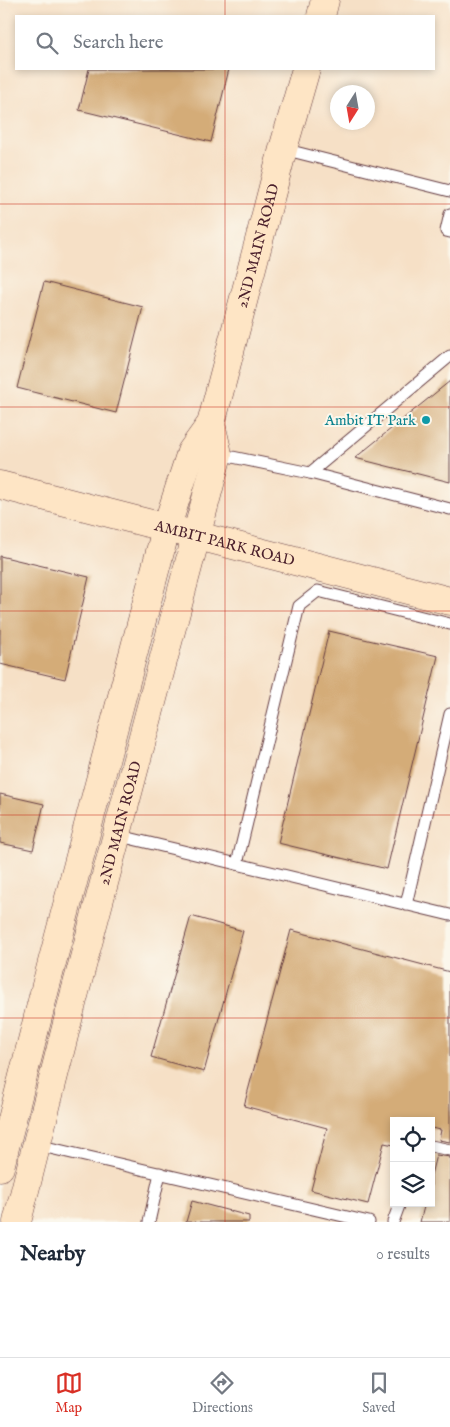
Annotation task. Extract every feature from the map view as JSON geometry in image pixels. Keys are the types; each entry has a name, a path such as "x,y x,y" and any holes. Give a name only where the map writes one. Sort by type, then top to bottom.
{"main road":[{"path":"321,15 325,0"},
{"name":"2ND MAIN ROAD","path":"0,1167 47,979 166,529 191,452 211,424 283,148 306,70"},
{"name":"2ND MAIN ROAD","path":"17,1222 116,835 218,454 211,424"},
{"name":"AMBIT PARK ROAD","path":"0,485 450,601"}],"lane":[{"path":"283,148 450,191"},
{"path":"450,214 446,231 450,232"},
{"path":"310,473 450,356"},
{"path":"218,454 310,473 450,509"},
{"path":"237,864 299,606 318,591 450,624"},
{"path":"406,905 450,714"},
{"path":"116,835 450,915"},
{"path":"37,1144 369,1222"},
{"path":"435,1147 450,1150"},
{"path":"149,1222 160,1173"},
{"path":"393,1222 399,1207"}],"building":[{"path":"89,70 229,70 211,142 79,110"},
{"path":"44,282 143,307 116,413 17,388"},
{"name":"Ambit IT Park","path":"450,381 450,482 355,458"},
{"path":"0,556 89,577 65,679 0,664"},
{"path":"329,631 438,656 387,869 278,843"},
{"path":"0,794 44,804 33,850 0,843"},
{"path":"191,916 243,931 204,1072 151,1057"},
{"path":"291,930 450,972 450,1142 439,1140 441,1130 435,1129 435,1117 390,1117 390,1144 384,1143 368,1204 311,1190 327,1128 244,1106"},
{"path":"436,1155 450,1157 450,1222 420,1222 424,1207 435,1207"},
{"path":"192,1201 249,1216 249,1222 186,1222"}],"place":[{"name":"Ambit IT Park","path":"426,420"}]}
